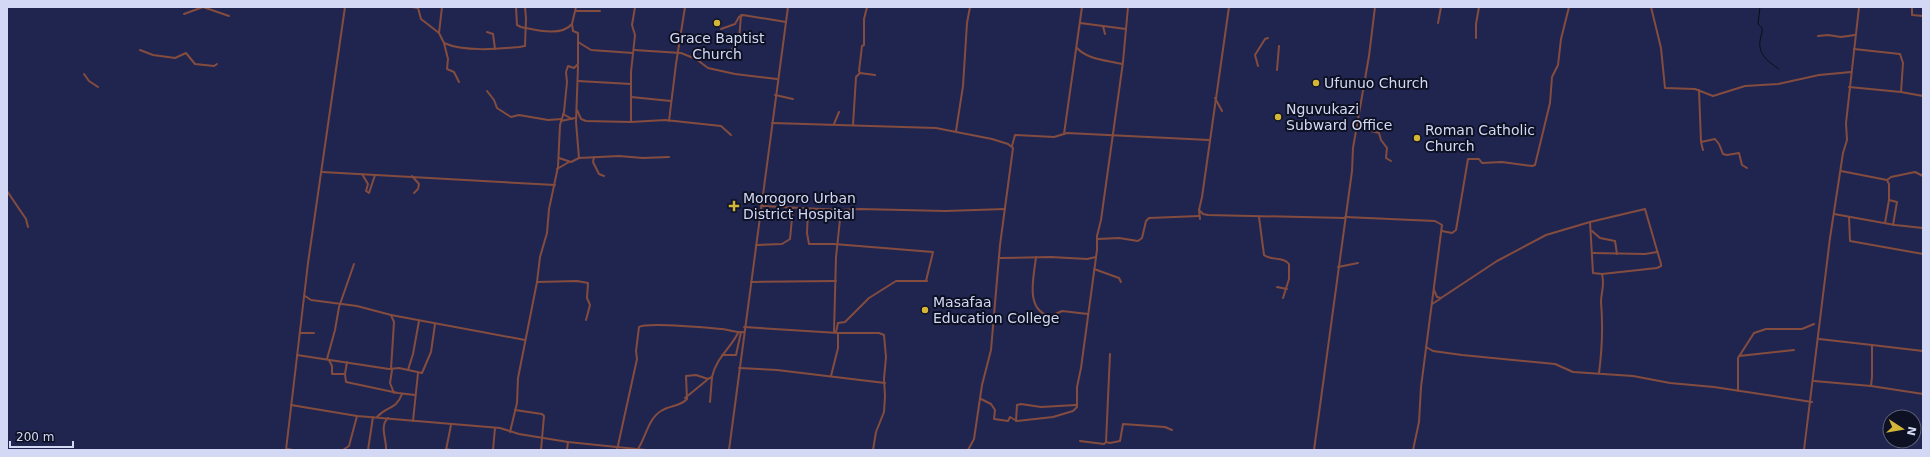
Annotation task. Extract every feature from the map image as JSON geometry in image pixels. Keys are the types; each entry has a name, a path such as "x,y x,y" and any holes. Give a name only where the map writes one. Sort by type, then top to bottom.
{"street":[{"path":"294,450 286,450 291,405 345,7"},
{"path":"412,7 418,9 419,16 424,22 439,33 444,43 448,59 447,70 454,72 456,78 460,82"},
{"path":"439,33 442,7"},
{"path":"520,7 516,8 517,25 526,28 557,31 568,29 572,24 576,7"},
{"path":"444,43 477,49 524,46 526,28 525,7"},
{"path":"631,122 631,84 635,33 632,25 635,7"},
{"path":"669,122 685,7"},
{"path":"710,402 714,366 744,327 788,7"},
{"path":"853,125 856,77 860,73 862,46 864,45 864,19 867,7"},
{"path":"956,131 963,86 967,23 970,7"},
{"path":"1064,134 1082,7"},
{"path":"980,398 991,404 995,410 994,419 1007,421 1010,417 1016,421 1053,417 1073,411 1077,407 1077,387 1082,368 1122,64 1128,7"},
{"path":"1098,239 1119,238 1139,241 1142,238 1146,221 1149,218 1199,217 1228,7"},
{"path":"1314,450 1374,7"},
{"path":"1438,23 1441,7"},
{"path":"1476,38 1476,24 1479,7"},
{"path":"1442,231 1452,233 1456,229 1468,159 1479,159 1482,163 1502,162 1532,166 1535,165 1550,103 1552,77 1558,65 1560,40 1569,7"},
{"path":"1651,7 1661,48 1665,88 1699,90 1713,96 1745,86 1778,84 1819,75 1851,72"},
{"path":"1804,450 1812,402 1834,214 1847,140 1846,123 1858,7"},
{"path":"1912,7 1912,15 1923,16"},
{"path":"184,14 203,8 229,16"},
{"path":"576,11 600,11"},
{"path":"741,15 749,15 786,22"},
{"path":"721,29 735,24 741,15"},
{"path":"729,52 739,40 741,15"},
{"path":"1080,23 1126,29"},
{"path":"572,24 573,30 578,33 576,117 579,158"},
{"path":"1103,26 1105,34"},
{"path":"487,32 493,34 495,49"},
{"path":"1818,36 1828,35 1841,37 1855,35"},
{"path":"1258,66 1255,55 1262,42 1268,38"},
{"path":"578,42 591,50 678,52 696,58 708,68 735,74 777,79"},
{"path":"1277,70 1279,46"},
{"path":"1076,48 1082,53 1092,57 1122,64"},
{"path":"1854,49 1890,52 1902,55 1901,92"},
{"path":"140,50 153,55 175,58 186,53 195,64 214,66 217,64"},
{"path":"510,432 537,282 540,257 547,233 557,169 567,67 574,68 578,65"},
{"path":"860,73 875,75"},
{"path":"84,74 89,81 98,87"},
{"path":"578,81 631,84"},
{"path":"1849,87 1901,92 1923,96"},
{"path":"1699,90 1701,142 1703,150"},
{"path":"486,91 494,100 497,108 511,117 519,115 539,119 561,120 574,119 576,117"},
{"path":"775,95 793,99"},
{"path":"631,97 672,101"},
{"path":"1215,98 1222,111"},
{"path":"577,110 581,119 586,121 669,122 721,126 731,135"},
{"path":"834,124 835,117 839,112"},
{"path":"563,114 574,119"},
{"path":"772,122 902,128 913,126 956,131 992,139 1012,146"},
{"path":"1358,122 1372,131 1379,133 1381,140 1387,148 1386,158 1391,161"},
{"path":"968,450 974,439 980,398 992,338 1005,209 1014,151 1012,146 1015,135 1054,137 1064,134 1209,140"},
{"path":"1701,142 1715,139 1723,154 1727,155 1739,153 1742,165 1746,168"},
{"path":"594,157 593,162 599,174 604,176"},
{"path":"558,158 570,162"},
{"path":"557,169 579,158 669,158"},
{"path":"1841,171 1887,180 1915,172 1923,176"},
{"path":"322,172 554,185"},
{"path":"362,174 368,184 366,191 369,192 374,175"},
{"path":"412,176 419,184 418,189 414,193"},
{"path":"1884,223 1889,200 1889,184 1887,180"},
{"path":"7,191 26,219 28,227"},
{"path":"1889,200 1897,202 1893,225"},
{"path":"761,206 841,210 1005,209"},
{"path":"756,245 782,244 790,239 793,208"},
{"path":"808,209 808,242 811,244 838,244 933,252 927,281 896,281 889,287 879,291 869,298 845,322 838,323 836,332"},
{"path":"1432,304 1492,264 1533,241 1555,231 1589,222 1645,209 1661,266 1658,268 1602,274 1594,273 1591,230 1589,222"},
{"path":"831,376 838,348 836,332 836,281 841,210"},
{"path":"1199,210 1204,214 1259,217 1435,221 1441,224 1442,231 1426,348 1419,422 1414,450"},
{"path":"1834,214 1893,225 1923,228"},
{"path":"1259,217 1264,255 1268,258 1286,261 1289,264 1286,289 1283,298"},
{"path":"1849,217 1850,241 1923,254"},
{"path":"1591,230 1594,235 1615,242 1617,254"},
{"path":"1593,252 1617,254 1658,252"},
{"path":"1000,258 1036,257 1087,259 1096,257"},
{"path":"1036,257 1033,301 1040,311 1051,316 1062,311 1088,314"},
{"path":"1338,267 1358,263"},
{"path":"345,374 332,374 332,366 328,359 341,304 354,264"},
{"path":"1094,269 1119,278 1121,282"},
{"path":"1599,373 1603,312 1601,300 1604,288 1602,274"},
{"path":"537,282 577,281 588,283 587,298 590,305 586,320"},
{"path":"750,282 836,281"},
{"path":"1277,287 1286,289"},
{"path":"1434,290 1437,298 1440,298"},
{"path":"305,296 311,300 341,304 419,321 526,340"},
{"path":"391,315 394,322 390,383 394,392"},
{"path":"408,370 413,354 419,321"},
{"path":"297,355 392,370 399,368 418,373 423,372 429,356 435,324"},
{"path":"1738,391 1737,375 1739,356 1754,333 1760,330 1802,329 1814,324"},
{"path":"617,449 636,359 639,327 644,325 694,327 741,332"},
{"path":"744,327 836,332 870,332 884,335 886,357 884,412 876,432 872,450"},
{"path":"300,334 314,332"},
{"path":"722,355 736,355 741,332"},
{"path":"729,450 739,368 741,332"},
{"path":"1819,339 1923,351"},
{"path":"1871,386 1872,345"},
{"path":"1426,348 1461,355 1553,364 1573,372 1633,376 1670,383 1812,402"},
{"path":"1739,356 1794,350"},
{"path":"1106,442 1110,354"},
{"path":"347,362 345,374 346,382 402,394 415,394"},
{"path":"739,368 778,370 885,383"},
{"path":"413,420 418,373"},
{"path":"686,398 686,376 696,376 708,379 712,377"},
{"path":"638,449 648,433 650,424 658,413 683,403 687,399 686,398 707,380"},
{"path":"1814,381 1871,386 1923,394"},
{"path":"377,417 382,412 396,406 402,394"},
{"path":"1016,421 1017,406 1021,404 1041,407 1076,405"},
{"path":"291,405 356,416 506,429 510,432 568,442 617,449 646,450"},
{"path":"515,410 542,414 544,416 541,450"},
{"path":"343,450 349,446 356,416"},
{"path":"368,450 372,417"},
{"path":"386,450 384,429 388,418"},
{"path":"1080,441 1104,444 1106,442 1110,443 1120,441 1124,424 1165,427 1172,430"},
{"path":"450,450 446,449 451,425"},
{"path":"493,450 495,428"},
{"path":"567,450 568,442"}],"waterway":[{"path":"1760,7 1758,24 1762,28 1760,41 1762,54 1779,69"}],"place":[{"name":"Grace Baptist Church","path":"717,23"},
{"name":"Ufunuo Church","path":"1316,83"},
{"name":"Nguvukazi Subward Office","path":"1278,117"},
{"name":"Roman Catholic Church","path":"1417,138"},
{"name":"Morogoro Urban District Hospital","path":"734,206"},
{"name":"Masafaa Education College","path":"925,310"}]}
